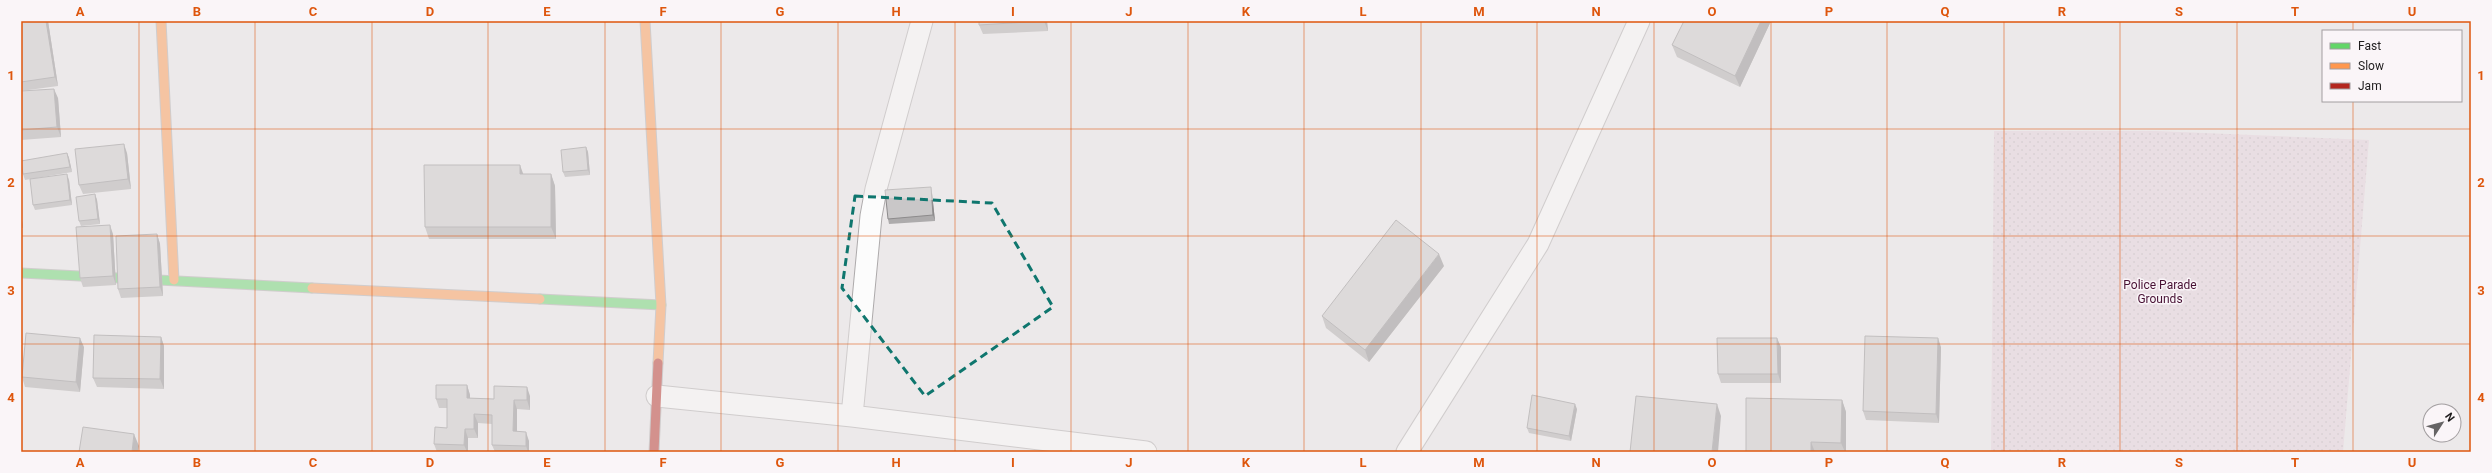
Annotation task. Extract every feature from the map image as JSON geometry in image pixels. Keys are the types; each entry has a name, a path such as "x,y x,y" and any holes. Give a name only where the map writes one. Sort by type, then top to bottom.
{"street":[{"path":"161,21 174,280"},
{"path":"645,21 661,305 654,452"},
{"path":"21,273 661,305"}],"lane":[{"path":"852,416 871,216 876,189 922,21"},
{"path":"1407,452 1538,244 1639,21"},
{"path":"656,396 852,416 1146,452"}],"highlighted area":[{"path":"855,196 992,203 1053,307 925,396 842,288"}],"green space":[{"name":"Police Parade Grounds","path":"1994,131 2156,131 2369,140 2343,452 1991,452"}],"building":[{"path":"21,21 46,21 55,77 21,82"},
{"path":"979,21 1044,21 979,25"},
{"path":"1684,21 1761,21 1735,76 1672,45"},
{"path":"54,89 57,127 21,130 21,91"},
{"path":"124,144 128,179 79,185 75,149"},
{"path":"586,147 588,170 563,172 561,150"},
{"path":"67,153 70,167 23,174 21,161"},
{"path":"424,165 520,165 520,174 551,174 551,227 425,227"},
{"path":"67,174 70,200 33,205 30,179"},
{"path":"931,187 933,215 888,219 885,190"},
{"path":"95,194 98,219 79,221 76,197"},
{"path":"1396,220 1439,254 1365,350 1322,316"},
{"path":"110,225 113,276 80,278 76,227"},
{"path":"157,234 160,287 118,289 116,236"},
{"path":"26,333 80,338 76,382 22,377"},
{"path":"94,335 161,337 160,379 93,378"},
{"path":"1865,336 1938,338 1936,414 1863,411"},
{"path":"1717,338 1777,338 1778,374 1718,374"},
{"path":"436,385 467,385 467,398 494,399 494,386 527,387 527,400 514,400 513,431 526,432 526,446 492,445 492,415 474,414 474,429 465,429 464,445 434,444 435,427 447,428 447,399 436,399"},
{"path":"1532,395 1575,404 1569,436 1527,428"},
{"path":"1636,396 1717,404 1712,452 1630,452"},
{"path":"1746,398 1842,400 1841,443 1811,442 1811,452 1746,452"},
{"path":"83,427 134,434 132,452 79,452"}],"traffic: fast":[{"path":"21,273 312,288"},
{"path":"540,299 661,305"}],"traffic: slow":[{"path":"161,21 174,280"},
{"path":"645,21 661,305 658,363"},
{"path":"312,288 540,299"}],"traffic: jam":[{"path":"654,452 658,363"}]}
